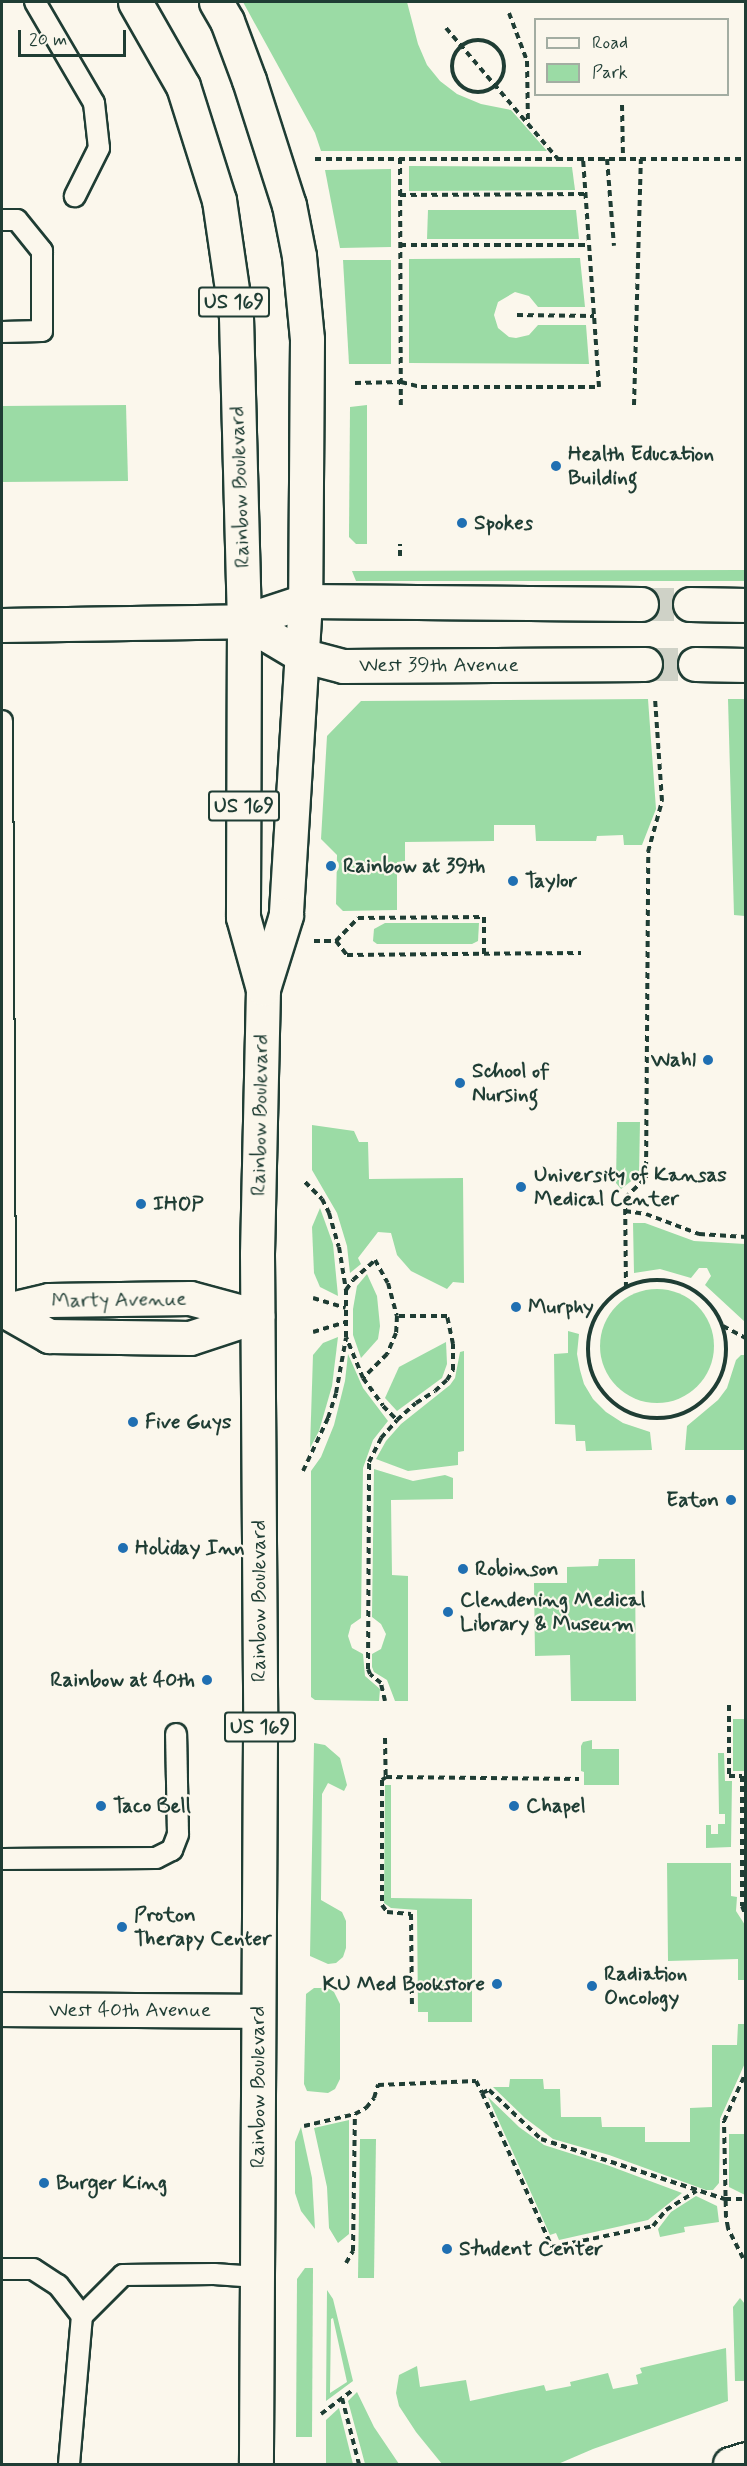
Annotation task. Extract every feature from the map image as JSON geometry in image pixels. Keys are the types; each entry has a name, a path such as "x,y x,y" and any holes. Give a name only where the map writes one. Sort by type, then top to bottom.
{"main road":[{"name":"Rainbow Boulevard","path":"135,2 183,86 219,200 236,318 244,621 243,916 263,989"},
{"name":"Rainbow Boulevard","path":"216,2 227,21 249,80 289,205 299,256 307,339 305,601 286,915 263,989 257,1316 256,2464"},
{"path":"2,625 244,621 305,601 641,604"},
{"path":"690,604 746,604"},
{"name":"West 39th Avenue","path":"244,621 301,655 344,666 650,679"},
{"path":"695,664 746,664"},
{"name":"Marty Avenue","path":"3,1311 49,1300 190,1298 257,1316"},
{"name":"West 40th Avenue","path":"2,2009 258,2011"},
{"path":"730,2464 746,2459"}],"lane":[{"path":"35,2 94,103 99,148 75,196"},
{"path":"2,220 17,220 42,251 42,331 2,332"},
{"path":"2,722 3,1311"},
{"path":"2,1859 156,1858 172,1850 178,1834 176,1734"},
{"path":"2,2269 33,2269 57,2285 82,2316"},
{"path":"70,2464 82,2316 123,2275 214,2274 257,2277"}],"path":[{"path":"509,13 527,61 528,124"},
{"path":"446,28 558,159"},
{"path":"474,40 489,43 499,50 504,65 496,86 474,92 454,79 451,66 454,53 461,45 474,40"},
{"path":"622,105 623,159"},
{"path":"400,158 401,405"},
{"path":"315,159 746,159"},
{"path":"355,383 401,382 421,387 600,387 583,159"},
{"path":"607,159 614,246"},
{"path":"634,405 641,159"},
{"path":"400,195 585,194"},
{"path":"400,245 589,245"},
{"path":"517,315 594,316"},
{"path":"400,544 400,556"},
{"path":"626,1288 625,1198 646,1178 648,852 662,801 650,679"},
{"path":"310,941 336,941 358,918 484,917 484,954"},
{"path":"336,941 347,955 581,953"},
{"path":"303,1471 320,1442 328,1418 336,1393 346,1337 346,1290 339,1247 329,1212 322,1199 305,1182"},
{"path":"625,1211 646,1214 699,1234 746,1237"},
{"path":"346,1290 353,1280 375,1260 391,1291 397,1316 396,1333 387,1354 363,1378"},
{"path":"651,1280 674,1282 695,1291 712,1306 723,1326 726,1349 723,1371 712,1391 695,1406 674,1415 651,1417 629,1412 610,1399 596,1381 588,1360 588,1337 596,1316 610,1298 626,1288 651,1280"},
{"path":"313,1298 346,1308"},
{"path":"385,1701 381,1683 370,1674 368,1669 367,1475 374,1449 397,1420 447,1380 453,1370 454,1354 447,1316 397,1316"},
{"path":"313,1332 346,1322"},
{"path":"723,1326 746,1338"},
{"path":"346,1337 363,1378 383,1406 397,1420"},
{"path":"729,1705 729,1776 742,1776 742,1906 746,1916"},
{"path":"385,1738 386,1777"},
{"path":"412,2007 411,1914 387,1912 382,1905 382,1780 386,1777 579,1779"},
{"path":"743,2258 728,2228 725,2199 724,2121 746,2072"},
{"path":"304,2126 355,2114 366,2108 374,2098 378,2085 476,2081 552,2247 653,2226 666,2210 697,2190"},
{"path":"482,2093 489,2090 540,2139 725,2199 746,2199"},
{"path":"346,2263 353,2251 355,2114"},
{"path":"321,2414 351,2391"},
{"path":"342,2398 359,2464"}],"green space":[{"path":"243,2 407,2 418,44 427,65 440,81 457,94 481,104 511,110 547,151 321,151 315,133"},
{"path":"409,166 572,167 575,190 409,191"},
{"path":"391,169 391,247 340,248 325,170"},
{"path":"428,210 576,210 579,239 427,239"},
{"path":"580,258 585,307 538,307 529,296 515,292 498,302 494,315 498,328 509,337 516,338 529,335 538,325 586,325 589,364 409,363 409,259"},
{"path":"343,260 391,260 391,364 349,364"},
{"path":"126,405 128,481 2,482 2,406"},
{"path":"367,405 367,544 356,544 349,537 350,407"},
{"path":"745,570 745,581 356,581 352,571"},
{"path":"648,699 656,809 642,845 624,845 623,835 597,836 596,841 536,841 535,825 494,825 494,841 405,842 405,861 397,862 397,910 343,911 336,904 337,855 321,839 327,736 361,701"},
{"path":"728,699 745,699 745,916 734,915"},
{"path":"385,923 479,923 478,941 472,944 377,944 373,941 374,929"},
{"path":"617,1122 640,1122 639,1175 621,1189 616,1183"},
{"path":"312,1125 354,1131 359,1142 368,1142 369,1179 463,1178 464,1283 453,1282 447,1289 411,1271 397,1255 391,1233 378,1232 358,1258 361,1264 350,1273 347,1246 337,1213 312,1170"},
{"path":"320,1208 333,1244 338,1296 320,1287 314,1273 312,1227"},
{"path":"633,1223 645,1223 694,1241 745,1244 745,1322 705,1285 711,1276 707,1268 699,1268 691,1278 660,1269 634,1273"},
{"path":"367,1274 377,1296 380,1326 378,1339 361,1358 353,1335 353,1309 357,1286"},
{"path":"657,1289 679,1294 697,1306 709,1324 714,1346 709,1368 697,1386 679,1398 657,1403 635,1398 617,1386 605,1368 600,1346 605,1324 617,1306 635,1294"},
{"path":"568,1331 579,1334 577,1354 580,1370 584,1384 593,1399 606,1412 623,1423 650,1432 652,1450 586,1451 585,1441 576,1441 575,1425 555,1424 554,1354 568,1353"},
{"path":"338,1337 332,1386 319,1431 310,1448 313,1355 323,1343"},
{"path":"446,1342 447,1364 442,1378 397,1411 385,1398 399,1367"},
{"path":"464,1351 464,1451 458,1452 458,1465 408,1471 376,1459 386,1441 401,1424 450,1385 455,1378 460,1352"},
{"path":"348,1354 363,1388 388,1421 373,1440 363,1468 361,1618 351,1625 348,1636 352,1648 363,1654 365,1676 380,1689 379,1701 315,1700 311,1697 311,1471 321,1457 334,1425 345,1381"},
{"path":"741,1355 745,1355 745,1450 685,1450 687,1426 718,1400 727,1388 736,1360"},
{"path":"374,1469 413,1481 445,1475 453,1478 453,1499 391,1500 392,1575 408,1576 408,1701 395,1701 387,1680 374,1672 372,1667 372,1654 381,1649 386,1634 381,1624 372,1617"},
{"path":"599,1559 635,1559 636,1701 571,1701 570,1655 535,1656 534,1583 567,1583 567,1567 598,1566"},
{"path":"733,1719 745,1719 745,1771 733,1771"},
{"path":"592,1740 592,1749 619,1749 619,1785 584,1785 584,1772 581,1771 581,1746 583,1742"},
{"path":"314,1743 325,1745 340,1758 347,1785 344,1791 328,1783 322,1794 321,1900 342,1912 346,1921 346,1948 343,1957 336,1963 328,1964 310,1956"},
{"path":"718,1753 724,1753 725,1781 732,1781 731,1847 706,1848 706,1825 711,1825 711,1834 718,1834 718,1824 725,1824 725,1814 719,1814"},
{"path":"385,1785 391,1785 391,1898 472,1899 472,2022 428,2022 428,2012 418,2012 417,1910 391,1908 384,1903"},
{"path":"667,1863 731,1863 731,1896 737,1897 736,1911 745,1925 745,1980 738,1980 738,1959 668,1961"},
{"path":"314,1988 328,1988 334,1992 340,2004 340,2079 335,2089 328,2093 307,2091 304,2084 306,1994"},
{"path":"738,2024 745,2024 745,2063 720,2119 719,2183 713,2190 706,2190 609,2155 553,2139 525,2118 493,2087 509,2087 510,2079 543,2079 544,2089 560,2089 561,2117 601,2117 602,2127 645,2127 645,2142 690,2142 690,2108 712,2107 712,2045 737,2045"},
{"path":"488,2097 519,2127 544,2145 607,2165 682,2193 648,2220 559,2240 556,2233 550,2235"},
{"path":"349,2120 349,2234 338,2243 329,2228 327,2187 314,2128"},
{"path":"301,2127 312,2178 315,2229 301,2211 295,2193 295,2142"},
{"path":"729,2134 745,2134 745,2195 729,2187"},
{"path":"360,2139 376,2139 374,2278 358,2278"},
{"path":"696,2196 717,2206 719,2222 684,2227 685,2232 660,2237 658,2229 671,2212"},
{"path":"305,2268 313,2268 312,2437 296,2437 297,2279"},
{"path":"327,2290 333,2299 353,2381 326,2401","holes":["333,2318 347,2382 330,2393 331,2319"]},
{"path":"740,2298 745,2304 745,2381 735,2381 733,2307"},
{"path":"726,2348 728,2401 593,2449 558,2464 442,2464 416,2432 399,2406 396,2393 399,2375 417,2366 420,2387 466,2380 470,2401 544,2385 546,2391 571,2386 570,2382 608,2373 613,2389 638,2384 636,2375 642,2373 640,2368"},
{"path":"357,2392 374,2427 399,2464 365,2464 348,2401"},
{"path":"339,2408 353,2464 326,2464 326,2420"}],"tunnel":[{"path":"641,604 690,604"},
{"path":"645,664 695,664"}],"place":[{"name":"Health Education Building","path":"556,466"},
{"name":"Spokes","path":"462,523"},
{"name":"Rainbow at 39th","path":"331,866"},
{"name":"Taylor","path":"513,881"},
{"name":"Wahl","path":"708,1060"},
{"name":"School of Nursing","path":"460,1083"},
{"name":"University of Kansas Medical Center","path":"521,1187"},
{"name":"IHOP","path":"141,1204"},
{"name":"Murphy","path":"516,1307"},
{"name":"Five Guys","path":"133,1422"},
{"name":"Eaton","path":"731,1500"},
{"name":"Holiday Inn","path":"123,1548"},
{"name":"Robinson","path":"463,1569"},
{"name":"Clendening Medical Library & Museum","path":"448,1612"},
{"name":"Rainbow at 40th","path":"207,1680"},
{"name":"Taco Bell","path":"101,1806"},
{"name":"Chapel","path":"514,1806"},
{"name":"Proton Therapy Center","path":"122,1927"},
{"name":"KU Med Bookstore","path":"497,1984"},
{"name":"Radiation Oncology","path":"592,1986"},
{"name":"Burger King","path":"44,2183"},
{"name":"Student Center","path":"447,2249"}]}
